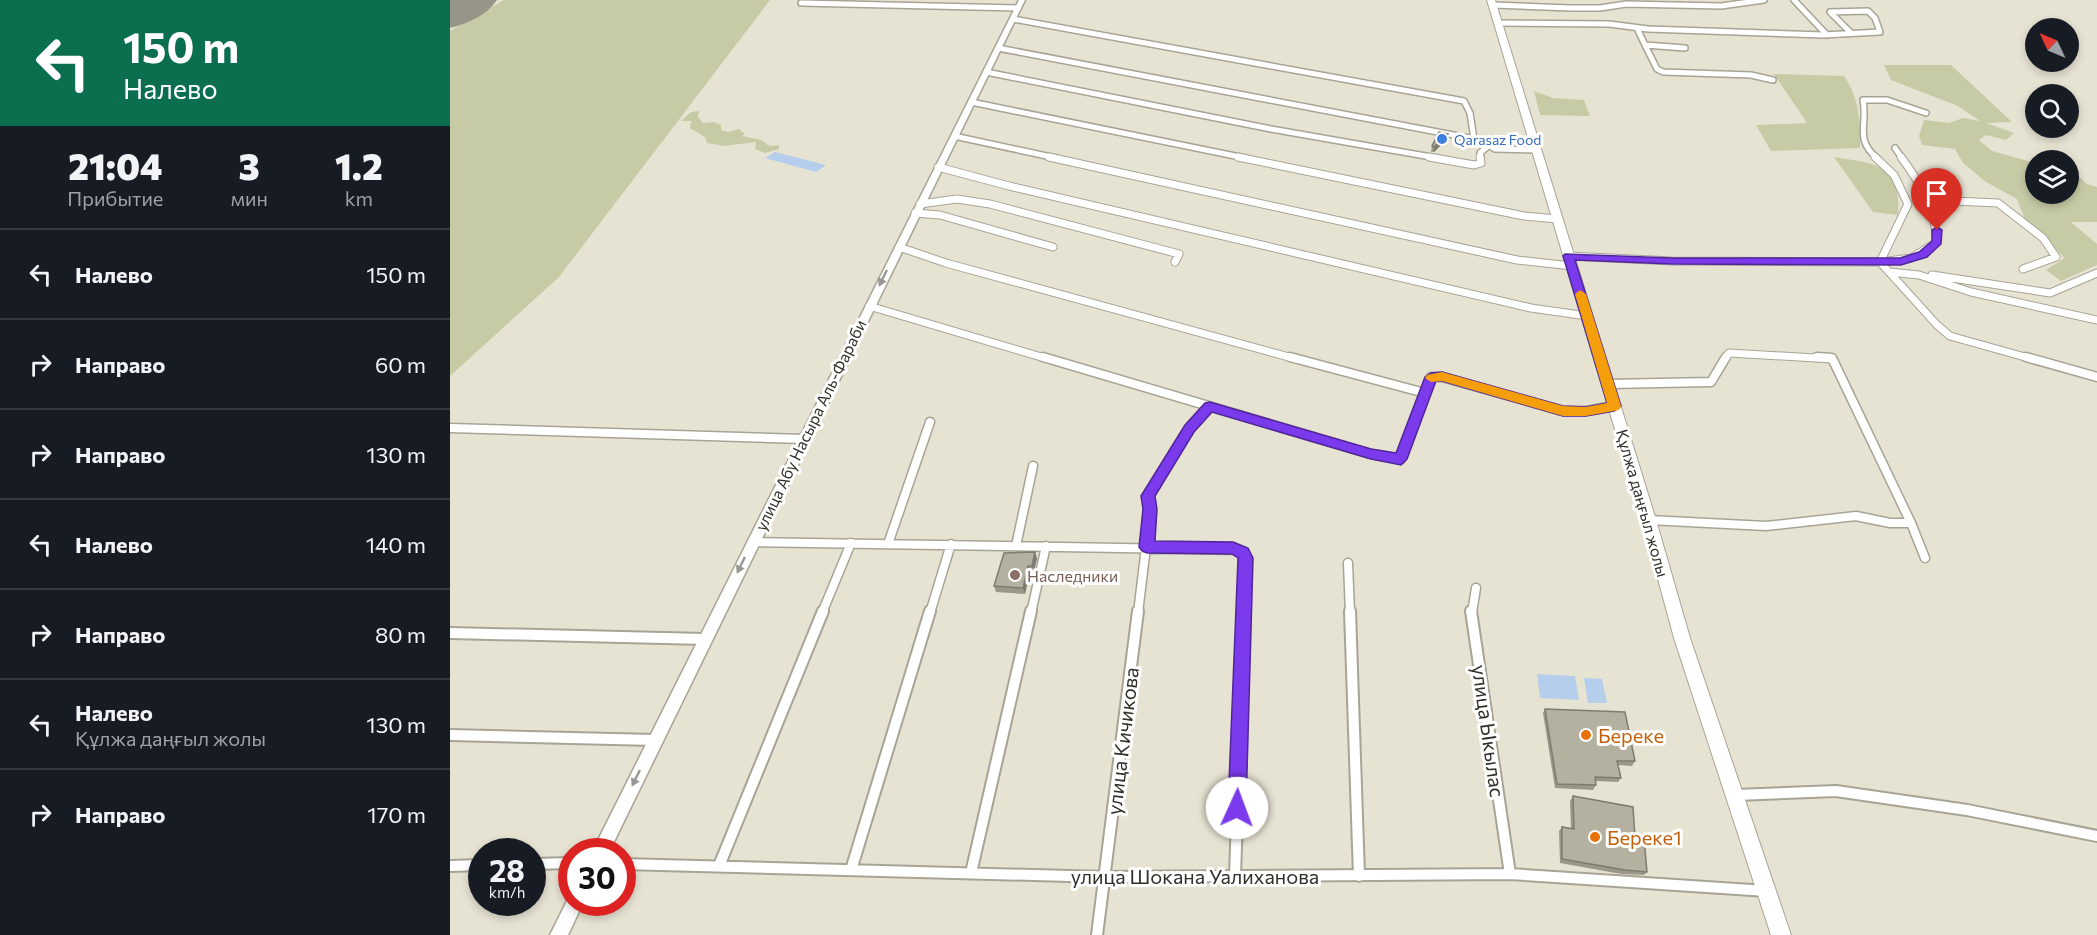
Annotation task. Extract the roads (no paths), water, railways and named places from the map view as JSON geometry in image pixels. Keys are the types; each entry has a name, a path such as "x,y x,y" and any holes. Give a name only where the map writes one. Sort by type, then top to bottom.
{"main road":[{"name":"Құлжа даңғыл жолы","path":"1492,3 1649,520 1682,638 1781,935"}],"street":[{"path":"1492,3 1600,8 1626,4 1721,6 1764,0"},
{"path":"1794,0 1827,35"},
{"path":"801,3 1018,9 1464,101 1470,113 1474,139"},
{"name":"улица Абу Насыра Аль-Фараби","path":"607,838 1018,9"},
{"path":"1498,23 1609,24 1637,28 1827,35 1880,32 1875,18 1868,11 1830,12 1851,33"},
{"path":"1637,28 1657,69 1663,72 1751,75 1764,76 1773,80"},
{"path":"1645,45 1685,48"},
{"path":"998,48 1474,139 1503,151 1537,150"},
{"path":"986,72 1281,131 1474,165 1481,163 1480,153 1488,146"},
{"path":"1926,113 1890,100 1863,100 1866,111 1862,140 1868,150 1887,167 1902,188 1908,204 1890,242 1881,254 1880,262 1937,325 1950,336 2097,377"},
{"path":"971,102 1331,178 1524,216 1557,219"},
{"path":"954,136 1516,260 1570,261 1901,262 1923,255 1937,242 1931,200 1895,148"},
{"path":"938,167 1009,186 1531,308 1587,316"},
{"path":"918,208 957,199 990,204 1179,254 1175,262"},
{"path":"1931,200 1998,202 2043,238 2056,257 2023,269"},
{"path":"918,208 1053,247"},
{"path":"898,247 935,260 1154,321 1425,393"},
{"path":"1889,272 2050,293 2097,273"},
{"path":"1919,275 1971,292 2097,320"},
{"path":"869,306 1371,454 1401,459 1431,377 1442,377 1563,411 1586,411 1614,406"},
{"path":"1608,384 1711,382 1729,353 1832,358 1911,523 1925,558"},
{"name":"улица Кичикова","path":"1097,935 1146,547 1150,509 1148,496 1190,429 1210,407"},
{"path":"888,544 930,422"},
{"path":"450,428 803,439"},
{"path":"1016,546 1033,466"},
{"path":"1649,520 1766,526 1856,516 1890,523 1911,523"},
{"path":"752,542 1233,548 1243,553 1246,558 1235,876"},
{"path":"719,866 851,543"},
{"path":"851,870 951,544"},
{"path":"971,873 1046,546"},
{"path":"1348,563 1359,876"},
{"name":"улица Ыкылас","path":"1476,588 1472,609 1510,874"},
{"path":"450,633 705,639"},
{"path":"450,735 655,740"},
{"path":"1736,795 1836,791 1967,810 2097,836"},
{"name":"улица Шокана Уалиханова","path":"636,864 1105,877 1510,874 1767,891"},
{"path":"450,866 468,865"},
{"path":"559,935 568,916"}],"water":[{"path":"775,152 826,165 816,172 765,158"},
{"path":"1537,674 1575,676 1579,700 1540,698"},
{"path":"1584,678 1602,679 1607,703 1588,703"}],"place":[{"name":"Qarasaz Food","path":"1442,139"},
{"name":"Наследники","path":"1015,575"},
{"name":"Береке","path":"1586,735"},
{"name":"Береке1","path":"1595,837"}]}
